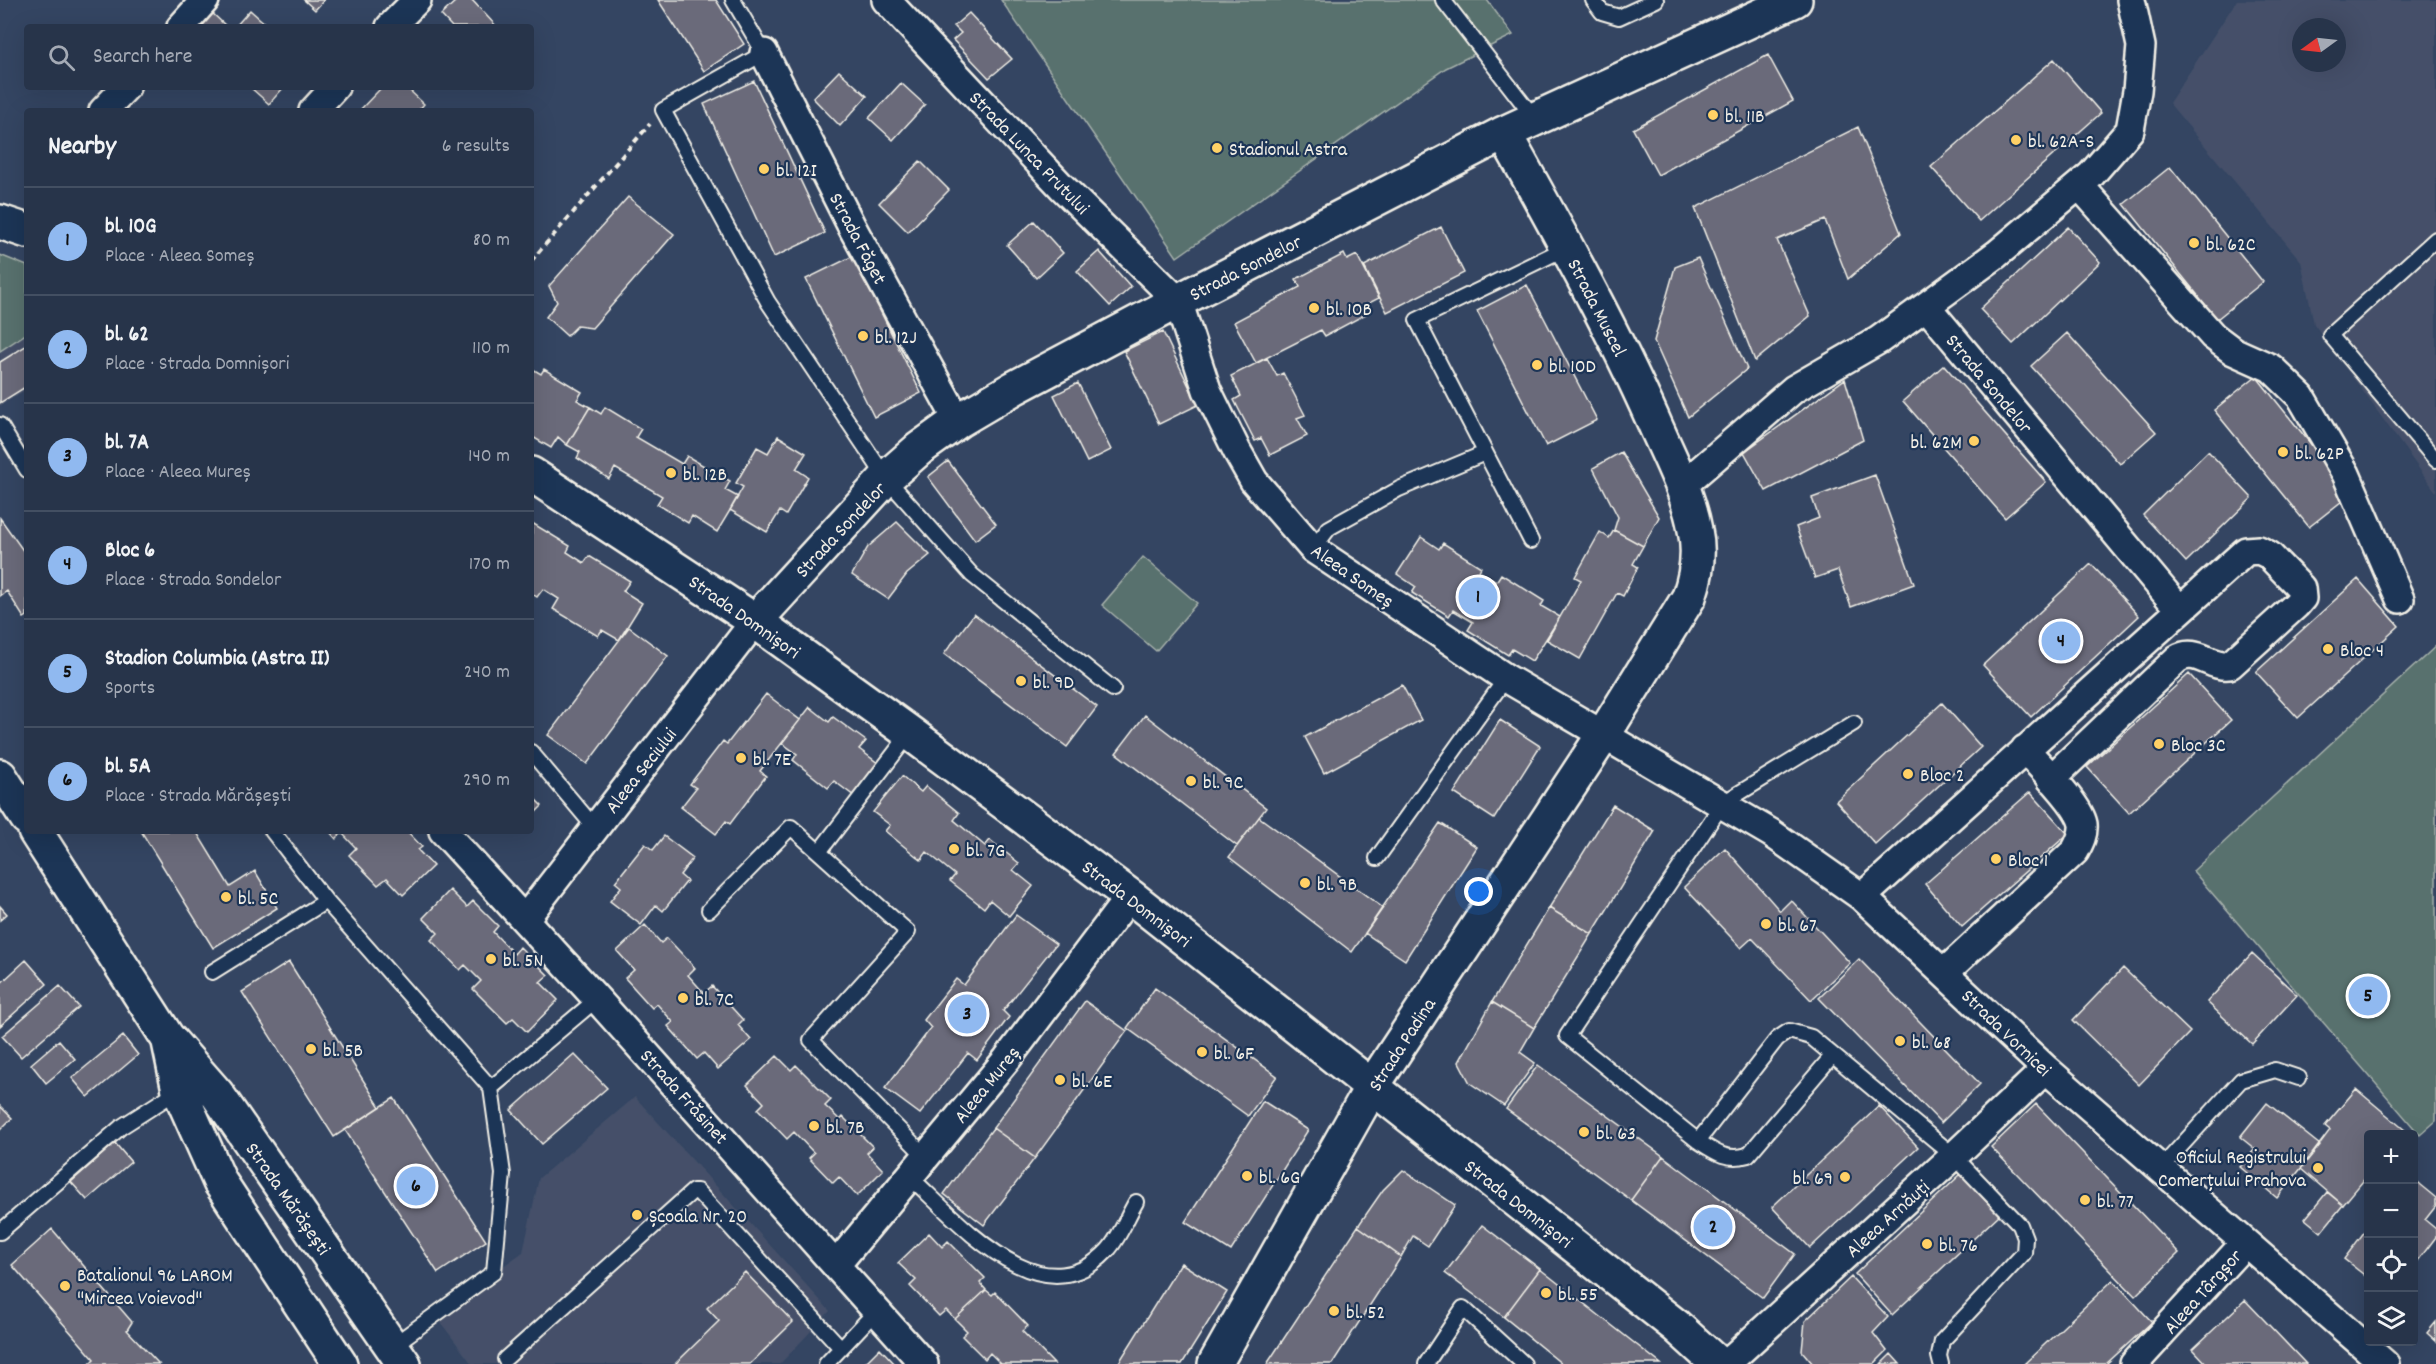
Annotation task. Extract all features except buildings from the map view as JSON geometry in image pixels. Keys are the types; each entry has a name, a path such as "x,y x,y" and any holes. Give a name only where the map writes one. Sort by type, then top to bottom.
{"street":[{"path":"184,24 205,0"},
{"path":"393,24 417,0"},
{"name":"Strada Lunca Prutului","path":"885,0 1062,187 1178,301"},
{"name":"Strada Sondelor","path":"755,621 886,478 919,449 958,421 1014,388 1178,301 1504,133 1795,0"},
{"path":"1682,486 1794,389 1879,340 1997,254 2080,186 2130,130 2137,91 2141,46 2132,0"},
{"name":"Strada Făget","path":"764,53 852,227 958,421"},
{"path":"106,108 123,90"},
{"path":"315,108 331,90"},
{"name":"Strada Muscel","path":"1504,133 1568,247 1640,392 1682,486 1695,530 1698,552 1696,577 1689,597 1604,734"},
{"path":"2080,186 2213,336 2233,351 2271,368 2301,397 2346,474 2400,599"},
{"name":"Aleea Someș","path":"1178,301 1207,390 1237,451 1254,481 1313,549 1506,678 1604,734"},
{"name":"Strada Sondelor","path":"1926,306 2172,616 2194,654"},
{"name":"Strada Domnișori","path":"534,476 755,621 1130,896 1676,1326 1719,1364"},
{"path":"1862,897 2246,551 2259,550 2269,555 2301,588 2302,598 2296,605 2230,665 2212,665 2194,654 2184,654 2177,658 2051,779"},
{"name":"Aleea Seciului","path":"525,919 755,621"},
{"name":"Strada Vornicei","path":"1604,734 1771,833 1862,897 1945,972 2046,1069 2385,1364"},
{"name":"Strada Padina","path":"1215,1364 1373,1086 1604,734"},
{"path":"1945,972 2076,851 2083,836 2083,823 2077,811 2025,749"},
{"path":"0,776 24,813"},
{"name":"Strada Mărășești","path":"37,834 168,1037 217,1094 398,1355"},
{"name":"Strada Frăsinet","path":"445,834 525,919 924,1364"},
{"name":"Aleea Mureș","path":"836,1265 919,1168 1007,1059 1130,896"},
{"name":"Strada Mărășești","path":"168,1037 179,1090 220,1182 340,1364"},
{"name":"Aleea Arnăuți","path":"1726,1364 2046,1069"},
{"name":"Aleea Târgșor","path":"2134,1364 2245,1244"}],"lane":[{"path":"733,0 764,53 663,110 768,302 886,478 972,574 1113,689"},
{"path":"1443,0 1535,119"},
{"path":"1593,0 1602,12 1619,17 1656,0"},
{"path":"2436,239 2330,335 2436,460"},
{"path":"1531,541 1417,320 1568,247"},
{"path":"0,426 24,465"},
{"path":"1313,549 1329,528 1339,522 1399,489 1485,453"},
{"path":"1377,858 1506,678"},
{"path":"1832,1056 1748,1155 1734,1159 1714,1152 1698,1141 1567,1036 1723,804 1854,723"},
{"path":"819,852 910,733"},
{"path":"534,756 595,828"},
{"path":"708,910 791,827 908,932 811,1040 919,1168 998,1256 1032,1272 1058,1276 1084,1269 1109,1249 1136,1202"},
{"path":"274,834 326,901 491,1088 503,1174 494,1272 398,1355"},
{"path":"212,972 326,901"},
{"path":"491,1088 597,999"},
{"path":"1698,1141 1777,1039 1789,1032 1799,1032 1811,1037 1954,1156 2020,1225 2025,1238 2024,1252 1942,1341 1939,1356 1941,1364"},
{"path":"2160,1169 2241,1080 2275,1070 2299,1078"},
{"path":"0,1232 121,1127 179,1090"},
{"path":"506,1359 693,1191 697,1191 841,1348"},
{"path":"1426,1364 1463,1308 1524,1364"},
{"path":"826,1364 877,1310"}],"path":[{"path":"534,258 663,110"}],"shaded area":[{"path":"2237,0 2436,0 2436,492 2314,324 2301,261 2169,103"},
{"path":"24,335 24,391 0,406 0,351"},
{"name":"Școala Nr. 20","path":"635,1097 830,1311 780,1364 472,1364 435,1315 523,1252 539,1178"}],"green space":[{"name":"Stadionul Astra","path":"1001,0 1487,0 1513,35 1446,68 1177,257"},
{"path":"0,255 24,265 24,335 0,351"},
{"path":"1143,557 1197,603 1156,651 1102,605"},
{"path":"2436,646 2436,1121 2420,1135 2193,871"}],"place":[{"name":"bl. 11B","path":"1713,115"},
{"name":"bl. 62A-S","path":"2016,140"},
{"name":"Stadionul Astra","path":"1217,148"},
{"name":"bl. 12I","path":"764,169"},
{"name":"bl. 62C","path":"2194,243"},
{"name":"bl. 10B","path":"1314,308"},
{"name":"bl. 12J","path":"863,336"},
{"name":"bl. 10D","path":"1537,365"},
{"name":"bl. 62M","path":"1974,441"},
{"name":"bl. 62P","path":"2283,452"},
{"name":"bl. 12B","path":"671,473"},
{"name":"bl. 10G","path":"1478,597"},
{"name":"Bloc 6","path":"2061,641"},
{"name":"Bloc 4","path":"2328,649"},
{"name":"bl. 9D","path":"1021,681"},
{"name":"Bloc 3C","path":"2159,744"},
{"name":"bl. 7E","path":"741,758"},
{"name":"Bloc 2","path":"1908,774"},
{"name":"bl. 9C","path":"1191,781"},
{"name":"bl. 7G","path":"954,849"},
{"name":"Bloc 1","path":"1996,859"},
{"name":"bl. 9B","path":"1305,883"},
{"name":"bl. 5C","path":"226,897"},
{"name":"bl. 67","path":"1766,924"},
{"name":"bl. 5N","path":"491,959"},
{"name":"Stadion Columbia (Astra II)","path":"2368,996"},
{"name":"bl. 7C","path":"683,998"},
{"name":"bl. 7A","path":"967,1014"},
{"name":"bl. 68","path":"1900,1041"},
{"name":"bl. 5B","path":"311,1049"},
{"name":"bl. 6F","path":"1202,1052"},
{"name":"bl. 6E","path":"1060,1080"},
{"name":"bl. 7B","path":"814,1126"},
{"name":"bl. 63","path":"1584,1132"},
{"name":"Oficiul Registrului Comerțului Prahova","path":"2318,1168"},
{"name":"bl. 6G","path":"1247,1176"},
{"name":"bl. 69","path":"1845,1177"},
{"name":"bl. 5A","path":"416,1186"},
{"name":"bl. 77","path":"2085,1200"},
{"name":"Școala Nr. 20","path":"637,1215"},
{"name":"bl. 62","path":"1713,1227"},
{"name":"bl. 76","path":"1927,1244"},
{"name":"Batalionul 96 LAROM \"Mircea Voievod\"","path":"65,1286"},
{"name":"bl. 55","path":"1546,1293"},
{"name":"bl. 52","path":"1334,1311"}]}
